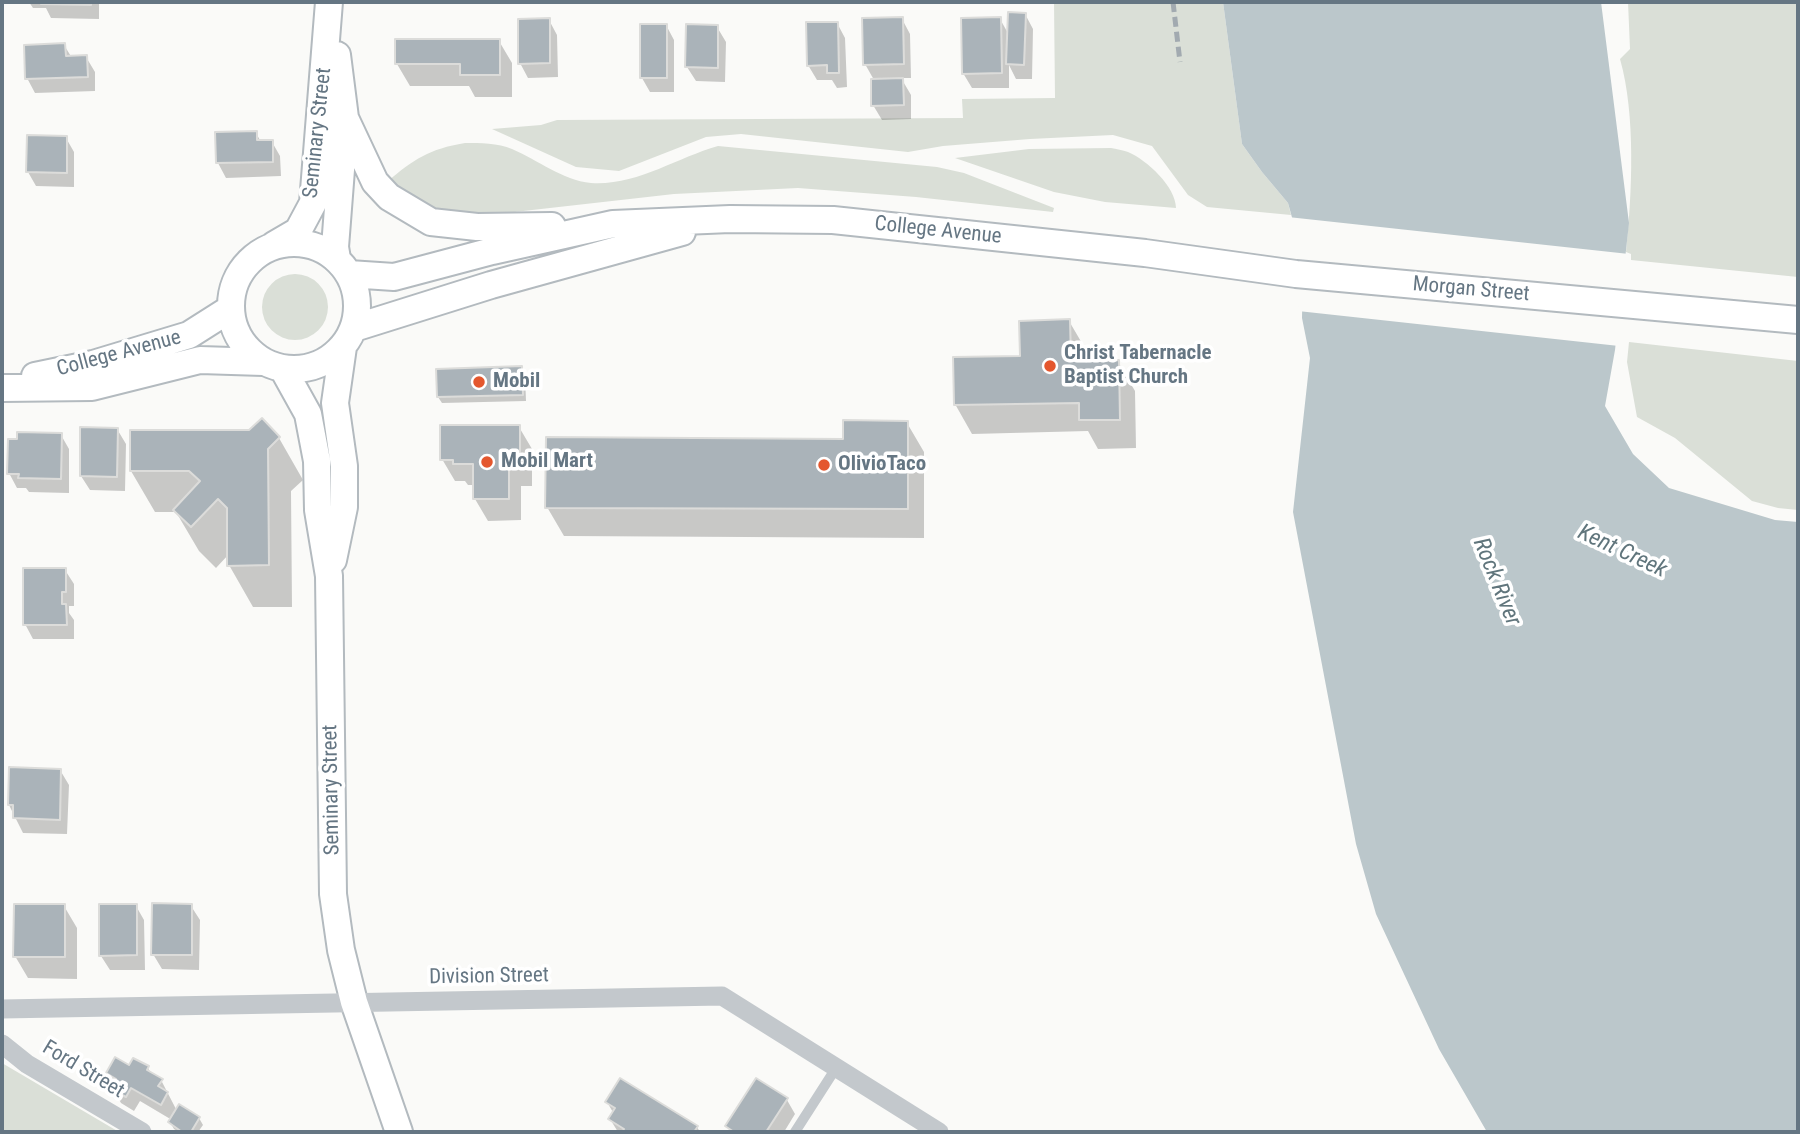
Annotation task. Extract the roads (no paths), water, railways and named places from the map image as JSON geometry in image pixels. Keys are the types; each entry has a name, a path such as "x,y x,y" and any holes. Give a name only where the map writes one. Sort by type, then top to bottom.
{"main road":[{"name":"Seminary Street","path":"330,2 345,118 335,247 343,267"},
{"name":"Seminary Street","path":"272,247 298,231 313,203 330,2"},
{"path":"345,118 375,183 389,197 431,222 477,228 613,224"},
{"name":"College Avenue","path":"272,247 289,243 306,244 323,249 343,267 394,277 492,251 613,224 730,219 834,220 1145,253"},
{"name":"College Avenue","path":"2,388 92,387 200,360 273,365 300,370 316,366 330,358 348,338 491,285 730,219"},
{"path":"272,247 254,256 241,271 232,289 230,309 235,330 246,348 273,365"},
{"name":"Morgan Street","path":"1145,253 1296,274 1794,319"},
{"path":"343,267 356,292 358,310 348,338"},
{"name":"College Avenue","path":"2,383 93,364 189,335 230,309"},
{"name":"Seminary Street","path":"329,576 345,507 344,466 335,403 348,338"},
{"name":"Seminary Street","path":"273,365 308,414 317,461 318,510 329,576 333,894 341,950 354,1002 399,1132"}],"street":[{"name":"Division Street","path":"2,1009 722,996 939,1132"},
{"name":"Ford Street","path":"2,1044 27,1064 142,1132"}],"lane":[{"path":"795,1132 836,1068"}],"water":[{"path":"1223,2 1601,2 1629,223 1615,350 1605,406 1633,454 1669,488 1775,520 1798,522 1798,1132 1487,1132 1439,1049 1376,914 1356,844 1293,512 1310,358 1302,318 1303,257 1288,203 1242,144"}],"railway":[{"path":"1173,2 1180,62"}],"place":[{"name":"Christ Tabernacle Baptist Church","path":"1050,366"},
{"name":"Mobil","path":"479,382"},
{"name":"Mobil Mart","path":"487,462"},
{"name":"OlivioTaco","path":"824,465"}],"water label":[{"name":"Kent Creek","path":"1622,552"},
{"name":"Rock River","path":"1496,582"}]}
